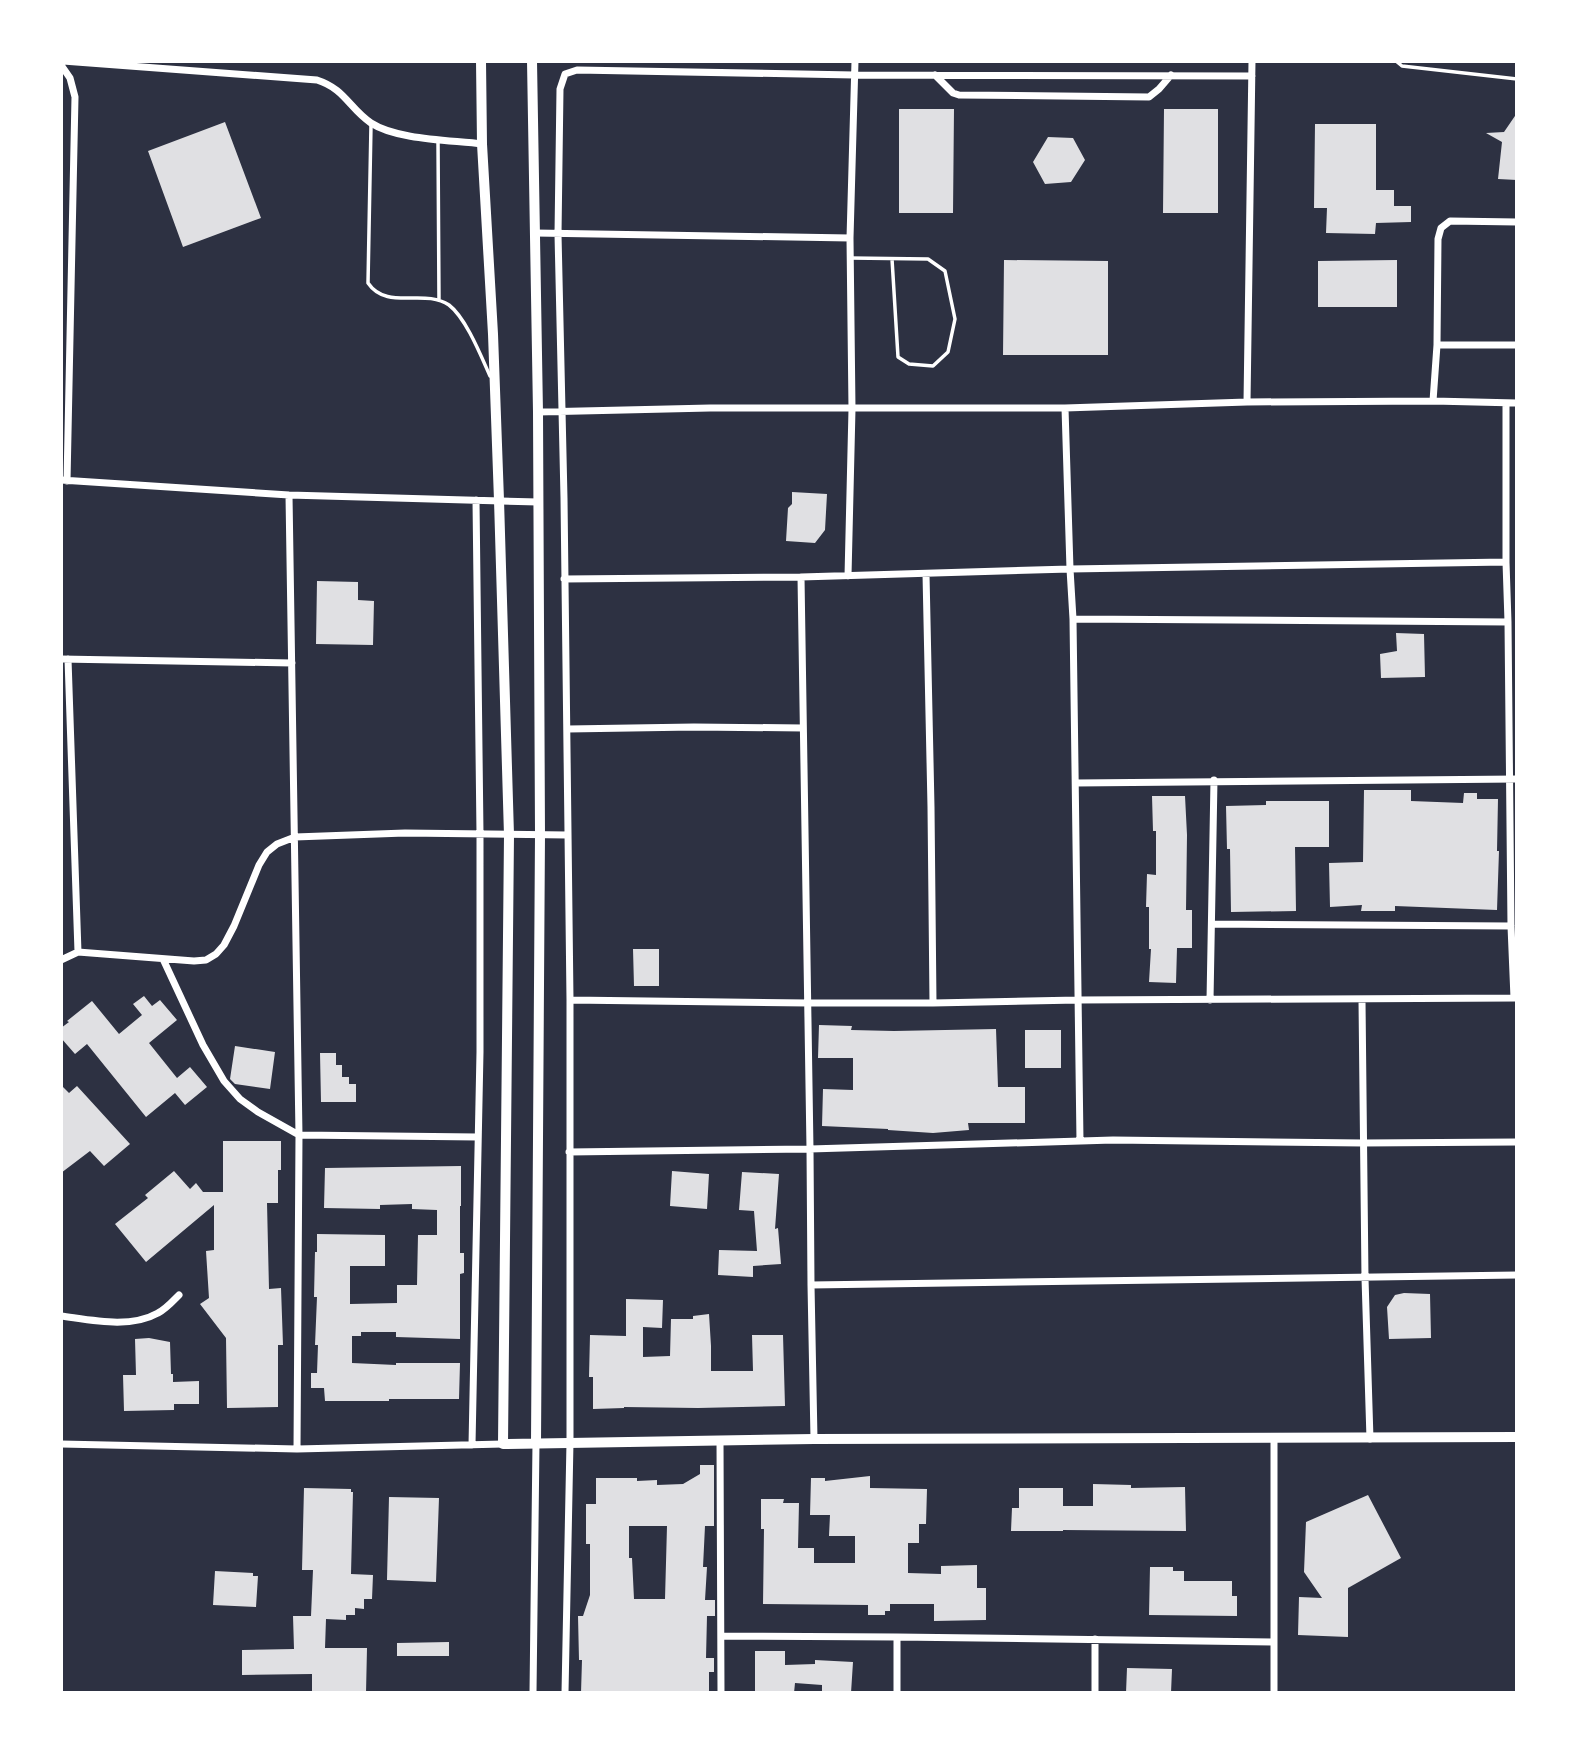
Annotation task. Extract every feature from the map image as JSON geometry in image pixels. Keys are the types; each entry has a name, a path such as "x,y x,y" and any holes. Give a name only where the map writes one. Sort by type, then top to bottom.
{"street":[{"path":"481,61 482,144 495,384 509,835 503,1444"},
{"path":"532,61 538,411 540,834 533,1693"},
{"path":"848,576 852,408 850,239 855,61"},
{"path":"1247,402 1252,61"},
{"path":"62,63 317,80 343,94 359,113 385,130 400,135 482,144"},
{"path":"62,63 70,78 75,97 64,481 289,495 538,502"},
{"path":"565,1693 570,1442 570,1000 568,729 558,234 559,89 565,74 570,71 1252,76"},
{"path":"935,75 959,96 1149,97 1171,75"},
{"path":"1433,401 1437,345 1438,239 1441,228 1450,221 1517,222"},
{"path":"535,233 850,239"},
{"path":"1437,345 1517,345"},
{"path":"538,411 1065,408 1247,402 1517,403"},
{"path":"570,1000 933,1003 1516,998 1511,926 1513,779 1506,562 1506,403"},
{"path":"1065,408 1073,619 1080,1142"},
{"path":"289,495 299,1135 297,1449"},
{"path":"472,1445 480,1052 476,500"},
{"path":"564,579 801,577 1070,569 1506,562"},
{"path":"926,574 932,807 933,1003"},
{"path":"801,577 814,1438"},
{"path":"1073,619 1508,622"},
{"path":"78,952 65,659 292,663"},
{"path":"568,729 803,729"},
{"path":"1076,783 1513,779"},
{"path":"1210,1000 1214,780"},
{"path":"61,960 78,952 206,960 224,945 267,852 295,836 405,833 567,835"},
{"path":"1212,924 1511,926"},
{"path":"163,959 203,1045 224,1081 240,1099 258,1112 299,1135 477,1137"},
{"path":"1362,1000 1370,1439"},
{"path":"569,1152 810,1149 1113,1140 1517,1142"},
{"path":"811,1285 1517,1275"},
{"path":"61,1316 135,1321 159,1313 179,1295"},
{"path":"61,1444 297,1449 814,1438 1517,1437"},
{"path":"1274,1438 1274,1693"},
{"path":"720,1440 721,1693"},
{"path":"722,1636 1274,1642"},
{"path":"897,1637 897,1693"},
{"path":"1095,1693 1096,1639"}],"lane":[{"path":"1396,61 1402,66 1517,79"},
{"path":"371,123 368,283 376,293 390,298 439,300 451,307 462,320 495,384"},
{"path":"438,139 439,300"},
{"path":"850,258 928,259 945,271 955,319 948,352 933,366 909,365 898,357 892,259"}],"building":[{"path":"899,109 954,109 953,213 899,213"},
{"path":"1164,109 1218,109 1218,213 1163,213"},
{"path":"1517,113 1517,180 1498,179 1502,142 1486,133 1504,132"},
{"path":"225,122 261,218 183,247 148,151"},
{"path":"1315,124 1376,124 1376,190 1394,190 1394,206 1411,206 1411,222 1376,223 1375,234 1326,233 1327,208 1314,208"},
{"path":"1048,137 1073,138 1085,160 1071,182 1045,184 1033,162"},
{"path":"1004,260 1108,261 1108,355 1003,355"},
{"path":"1397,260 1397,307 1318,307 1318,261"},
{"path":"792,492 827,494 825,530 815,543 786,541"},
{"path":"317,581 358,582 358,600 374,601 373,645 316,644"},
{"path":"1396,633 1424,634 1425,677 1381,678 1380,654 1397,651"},
{"path":"1364,790 1411,790 1411,801 1463,803 1464,793 1477,793 1477,799 1498,799 1497,910 1395,906 1395,911 1361,911 1362,905 1330,907 1329,863 1363,862"},
{"path":"1152,796 1185,796 1186,910 1192,910 1192,948 1177,948 1176,983 1149,982 1151,949 1149,907 1146,907 1147,874 1156,875 1156,831 1153,831"},
{"path":"1266,801 1329,801 1329,847 1295,847 1296,911 1231,912 1226,806 1266,805"},
{"path":"633,949 659,949 659,986 634,986"},
{"path":"144,996 152,1006 160,1000 177,1020 149,1043 177,1078 190,1067 207,1087 185,1105 175,1093 146,1117 87,1044 75,1054 61,1038 61,1028 92,1001 119,1034 142,1015 133,1004"},
{"path":"819,1025 852,1026 851,1030 894,1031 996,1029 998,1087 1025,1087 1025,1123 968,1123 969,1130 933,1133 822,1126 823,1089 853,1090 853,1058 818,1058"},
{"path":"1025,1030 1061,1030 1061,1068 1025,1068"},
{"path":"235,1046 275,1052 270,1089 235,1084 230,1079"},
{"path":"320,1053 336,1053 336,1065 342,1065 342,1077 349,1077 349,1084 356,1084 356,1102 321,1102"},
{"path":"61,1085 69,1093 77,1086 130,1144 104,1166 90,1151 61,1173"},
{"path":"223,1141 281,1141 278,1203 267,1203 269,1289 281,1288 283,1345 278,1345 278,1407 227,1408 226,1338 200,1304 209,1298 206,1251 214,1250 214,1205 146,1262 115,1224 148,1198 145,1195 174,1171 190,1189 196,1183 203,1192 223,1192"},
{"path":"461,1166 460,1253 464,1253 464,1273 460,1274 460,1339 396,1337 396,1332 361,1332 361,1336 352,1336 352,1363 460,1363 459,1399 325,1401 324,1388 311,1388 311,1373 317,1373 317,1297 314,1297 317,1234 385,1235 385,1266 350,1266 350,1304 397,1303 397,1285 417,1285 418,1235 437,1235 437,1210 412,1209 412,1204 380,1205 380,1209 324,1208 325,1168"},
{"path":"672,1171 709,1174 707,1209 670,1206"},
{"path":"742,1172 779,1174 775,1229 778,1228 781,1264 753,1266 753,1277 718,1275 719,1250 757,1251 754,1211 739,1210"},
{"path":"1430,1294 1431,1338 1389,1339 1387,1307 1395,1295"},
{"path":"626,1299 663,1300 662,1328 643,1327 643,1357 670,1356 671,1319 693,1319 693,1316 709,1314 711,1371 753,1371 752,1335 783,1335 785,1406 593,1409 593,1377 589,1377 590,1335 626,1336"},
{"path":"149,1338 170,1342 173,1382 199,1381 199,1404 174,1404 174,1410 124,1411 123,1375 136,1375 135,1339"},
{"path":"700,1465 714,1465 714,1526 705,1526 703,1567 707,1567 705,1600 715,1600 715,1616 707,1616 706,1658 714,1658 714,1672 709,1672 709,1693 581,1693 582,1660 579,1660 578,1616 583,1616 590,1595 590,1544 586,1544 586,1504 596,1504 596,1478 637,1478 637,1481 657,1480 657,1485 683,1484 700,1474","holes":["629,1526 667,1526 665,1599 634,1599 632,1558 629,1558"]},
{"path":"870,1476 870,1488 927,1489 926,1524 919,1524 919,1543 908,1543 908,1573 941,1574 941,1566 977,1565 977,1588 986,1588 986,1620 934,1621 934,1604 890,1604 890,1611 885,1611 885,1615 868,1615 868,1605 763,1604 764,1529 761,1529 761,1499 784,1499 783,1503 799,1503 798,1548 814,1548 814,1563 855,1563 855,1536 829,1536 830,1515 810,1515 811,1478 825,1478 825,1481"},
{"path":"1093,1484 1131,1485 1131,1488 1185,1487 1186,1531 1011,1531 1012,1508 1019,1508 1019,1488 1063,1488 1063,1506 1093,1506"},
{"path":"304,1488 351,1489 353,1492 351,1574 373,1575 372,1599 364,1599 364,1609 355,1608 355,1615 346,1615 346,1620 326,1619 325,1648 367,1648 366,1693 312,1693 312,1674 242,1675 242,1650 294,1649 293,1616 311,1616 313,1570 302,1570"},
{"path":"1368,1495 1401,1558 1348,1588 1348,1637 1298,1635 1299,1597 1322,1598 1304,1572 1306,1522"},
{"path":"389,1497 439,1498 436,1582 387,1580"},
{"path":"1150,1567 1173,1567 1173,1571 1184,1571 1184,1581 1232,1581 1232,1596 1237,1596 1237,1616 1149,1615"},
{"path":"215,1571 253,1573 253,1576 258,1576 256,1607 213,1605"},
{"path":"449,1642 449,1656 397,1656 397,1643"},
{"path":"755,1651 785,1651 785,1665 815,1664 815,1660 853,1662 851,1693 822,1693 822,1685 795,1683 794,1693 755,1693"},
{"path":"1127,1668 1172,1669 1171,1693 1126,1693"}]}
